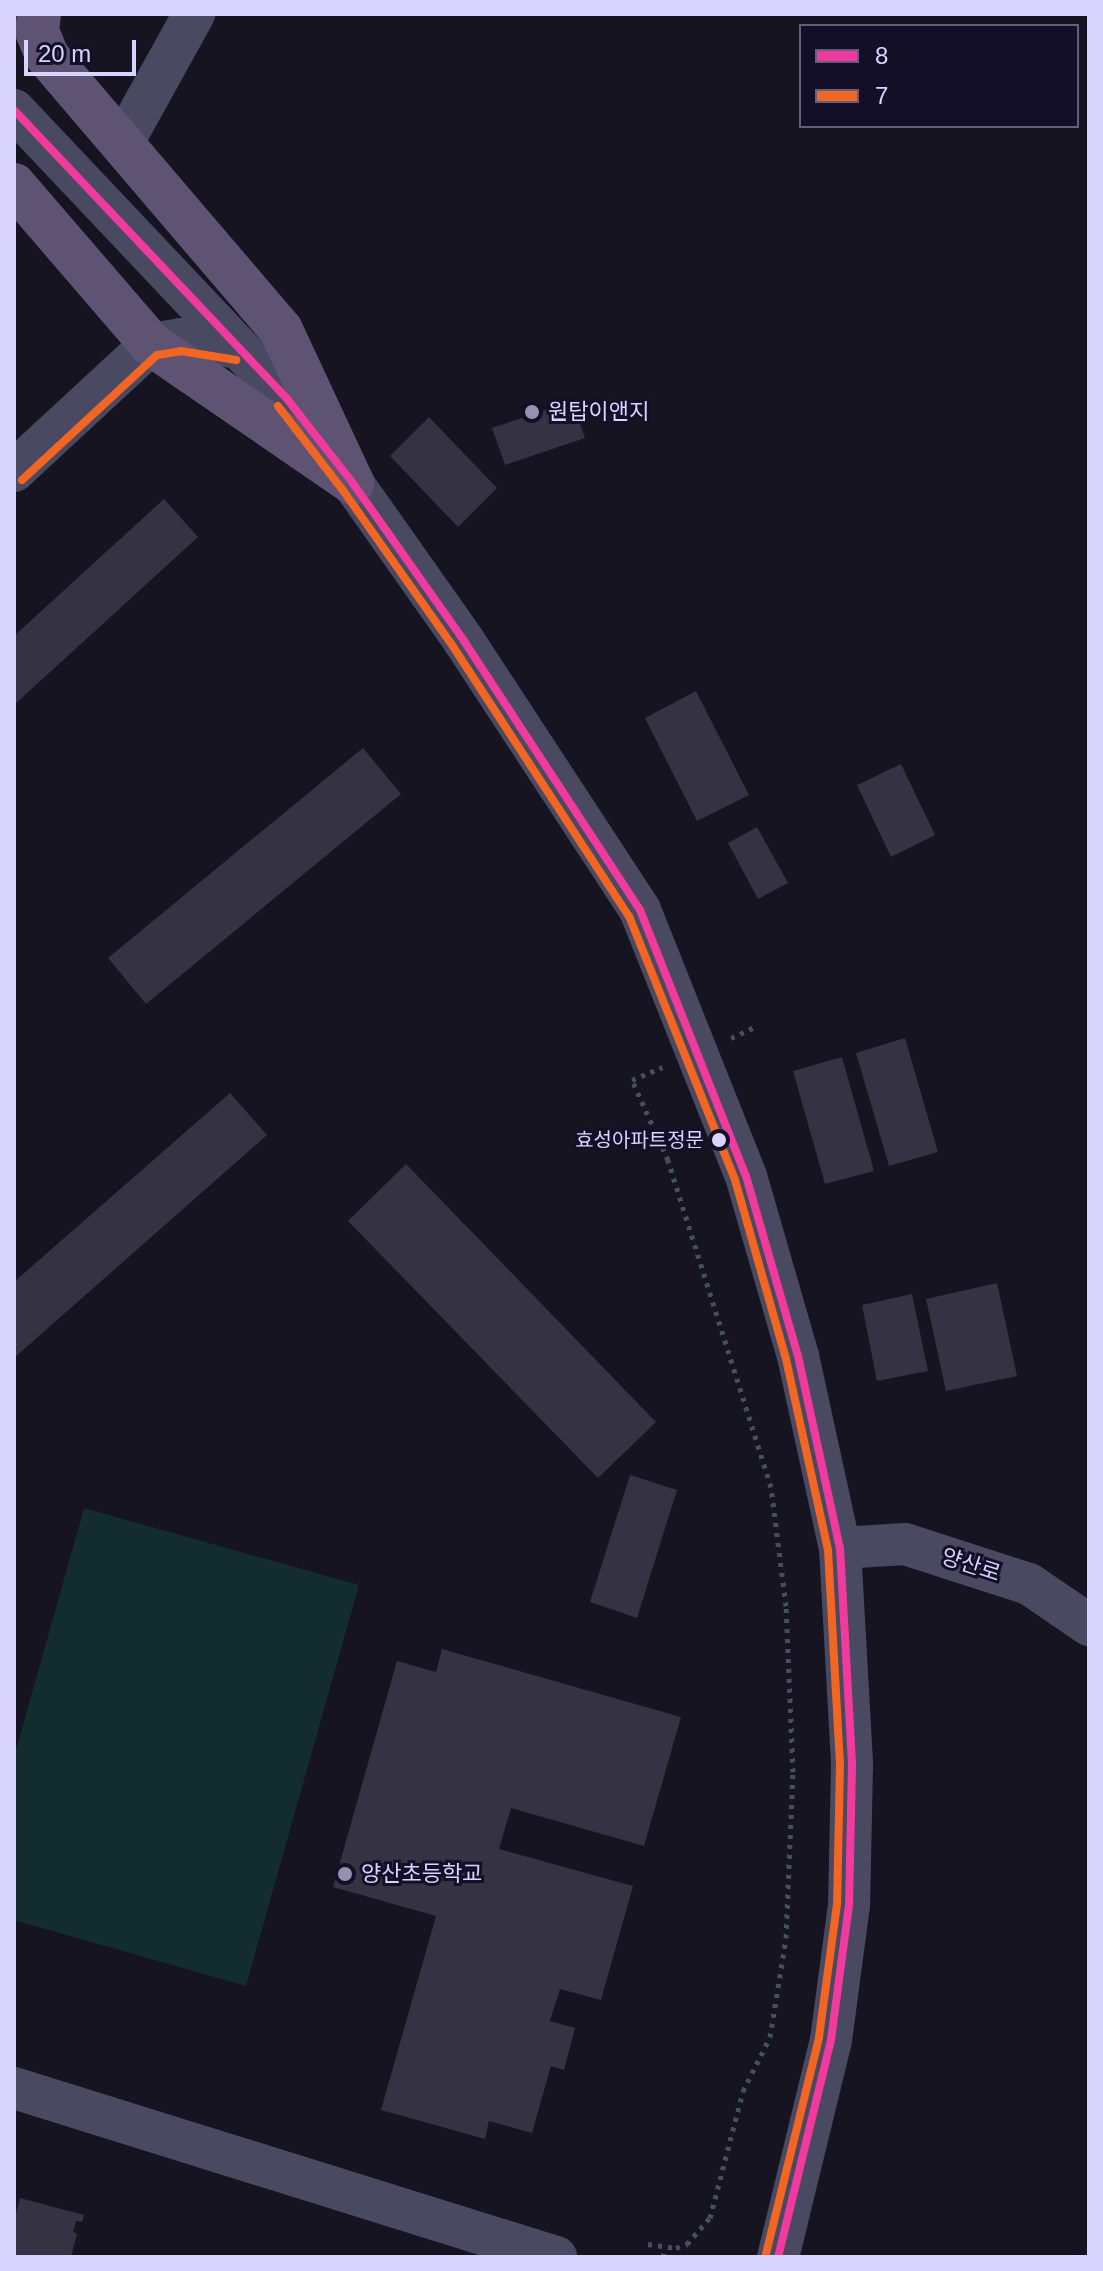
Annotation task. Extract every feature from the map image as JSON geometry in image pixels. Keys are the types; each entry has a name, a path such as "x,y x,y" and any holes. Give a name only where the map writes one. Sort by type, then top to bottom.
{"main road":[{"path":"39,14 37,31 47,56 281,330 352,482"},
{"path":"14,185 151,344 352,482"}],"street":[{"path":"122,144 194,14"},
{"path":"14,110 287,399 352,482 464,641 640,910 746,1176 798,1356 840,1548 852,1765 849,1905 831,2040 778,2257"},
{"path":"14,471 151,344 181,339 238,348"},
{"name":"양산로","path":"840,1548 905,1544 1029,1584 1089,1625"},
{"path":"14,2088 556,2257"}],"path":[{"path":"632,1080 668,1160 771,1487 786,1606 792,1694 791,1858 786,1938 770,2037 743,2091 710,2218 687,2244 665,2248 648,2244"},
{"path":"663,2257 665,2248"}],"green space":[{"path":"84,1508 359,1585 246,1986 14,1920 14,1757"}],"building":[{"path":"572,401 585,438 505,465 492,428"},
{"path":"429,417 497,488 458,527 390,456"},
{"path":"164,499 198,537 14,705 14,636"},
{"path":"696,691 749,795 697,821 645,718"},
{"path":"363,748 401,794 146,1004 108,958"},
{"path":"901,764 935,835 891,857 857,785"},
{"path":"757,827 788,883 758,899 728,843"},
{"path":"905,1038 938,1152 889,1166 856,1053"},
{"path":"842,1057 874,1171 825,1184 793,1071"},
{"path":"230,1093 267,1135 14,1358 14,1282"},
{"path":"406,1164 656,1422 598,1478 348,1221"},
{"path":"997,1283 1017,1376 946,1391 926,1299"},
{"path":"912,1294 928,1371 877,1381 862,1305"},
{"path":"630,1475 677,1490 637,1618 590,1602"},
{"path":"442,1649 681,1717 644,1846 511,1808 499,1849 633,1886 601,2000 560,1989 550,2021 575,2028 564,2070 551,2066 532,2133 489,2121 485,2139 381,2110 436,1916 333,1887 397,1661 436,1672"},
{"path":"20,2198 84,2215 82,2222 76,2221 73,2232 77,2234 71,2257 14,2257 14,2220"}],"transit line":[{"name":"8","path":"14,110 287,399 352,482 464,641 640,910 746,1176 798,1356 840,1548 852,1765 849,1905 831,2040 778,2257"},
{"name":"7","path":"22,480 157,355 181,351 236,360"},
{"name":"7","path":"278,406 342,489 454,648 629,916 735,1180 786,1359 828,1550 840,1765 837,1904 819,2038 766,2254"}],"place":[{"name":"원탑이앤지","path":"532,412"},
{"name":"효성아파트정문","path":"719,1140"},
{"name":"양산초등학교","path":"345,1874"}]}
